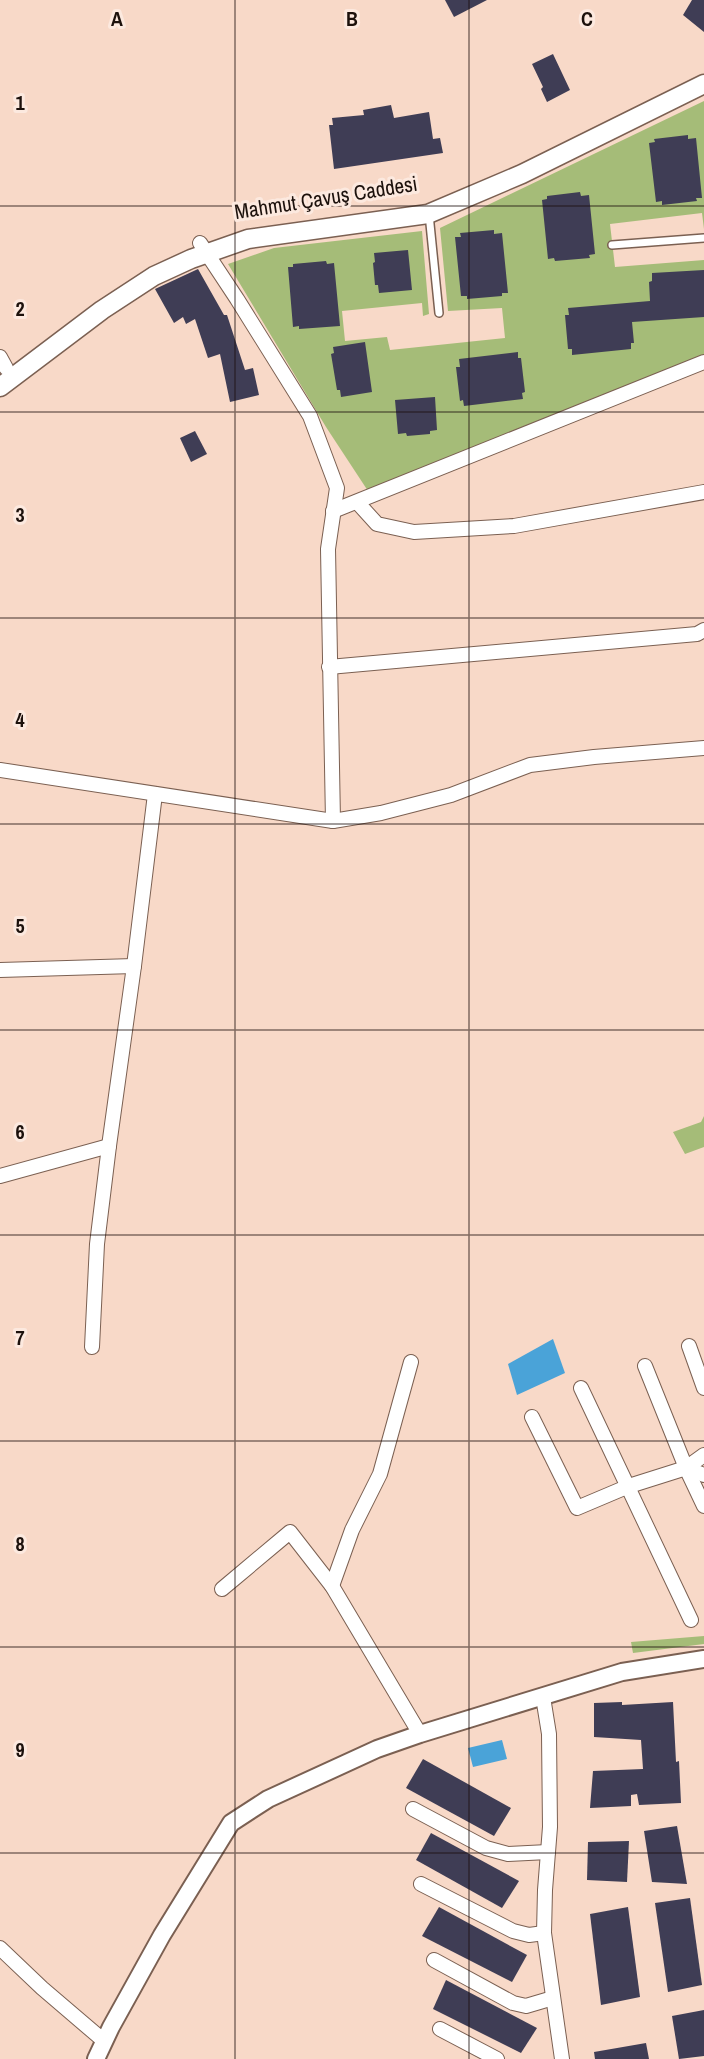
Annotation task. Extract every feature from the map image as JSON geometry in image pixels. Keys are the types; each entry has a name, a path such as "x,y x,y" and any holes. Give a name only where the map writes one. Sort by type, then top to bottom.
{"main road":[{"name":"Mahmut Çavuş Caddesi","path":"2,366 136,273 260,229 428,210 704,72"},
{"path":"0,387 102,310 203,248 428,210 522,174 704,84"}],"street":[{"path":"219,272 218,258 248,239"},
{"path":"203,248 310,417 337,488 328,549 333,821"},
{"path":"333,511 704,362"},
{"path":"357,502 377,524 414,532 514,526 704,492"},
{"path":"329,667 697,634 704,630"},
{"path":"0,770 333,821 381,813 451,795 530,765 704,748"},
{"path":"92,1347 97,1244 155,794"},
{"path":"0,970 134,966"},
{"path":"0,1176 109,1146"},
{"path":"689,1346 704,1388"},
{"path":"332,1586 352,1530 380,1474 411,1362"},
{"path":"645,1366 686,1468 704,1506"},
{"path":"581,1388 691,1620"},
{"path":"532,1418 577,1508 629,1486 686,1468 704,1455"},
{"path":"686,1468 704,1476"},
{"path":"222,1589 290,1532 332,1586 420,1734"},
{"path":"96,2059 162,1935 231,1823 268,1799 377,1749 420,1734 622,1672 704,1659"},
{"path":"543,1697 549,1734 550,1827 544,1933 562,2059"},
{"path":"413,1809 486,1848 508,1854 548,1852"},
{"path":"421,1884 513,1931 529,1935 544,1933"},
{"path":"0,1948 42,1988 104,2041"},
{"path":"434,1959 513,2003 526,2006 553,1998"},
{"path":"440,2029 497,2059"}],"lane":[{"path":"428,210 439,313"},
{"path":"612,245 704,238"}],"green space":[{"path":"704,101 704,229 702,213 610,224 615,267 704,260 704,355 368,491 326,427 228,264 274,248 422,231 429,314 423,316 422,303 342,311 345,341 387,337 390,350 505,338 502,308 448,311 440,228"},
{"path":"704,1116 704,1147 685,1154 673,1132 701,1122"},
{"path":"704,1636 704,1644 633,1653 631,1642"}],"water":[{"path":"553,1339 565,1373 517,1395 508,1364"},
{"path":"502,1740 507,1759 473,1767 468,1748"}],"building":[{"path":"445,0 487,0 454,17"},
{"path":"692,0 704,0 704,32 683,15"},
{"path":"553,54 570,90 547,102 532,64"},
{"path":"391,105 394,118 429,112 433,139 440,138 443,153 334,169 329,125 333,125 332,118 364,115 363,110"},
{"path":"688,135 688,139 696,138 702,198 696,198 697,201 662,205 662,201 656,202 649,143 655,142 654,139"},
{"path":"580,192 581,196 589,195 595,254 589,255 590,258 555,261 554,258 548,259 542,200 547,199 547,196"},
{"path":"494,230 494,234 502,233 508,293 502,293 502,296 467,299 467,296 461,296 455,237 461,237 460,233"},
{"path":"408,250 412,290 379,293 378,285 375,285 374,253"},
{"path":"326,261 327,264 334,263 340,326 299,329 299,326 293,327 288,267 293,267 293,264"},
{"path":"198,269 224,315 227,315 245,370 253,368 259,395 230,402 220,354 208,358 195,319 186,324 183,317 174,323 155,289"},
{"path":"704,270 704,317 632,322 634,343 631,343 631,349 572,355 572,349 568,349 565,315 569,315 568,308 650,301 649,282 652,281 652,273"},
{"path":"365,342 372,392 341,397 340,390 337,390 331,354 334,353 333,347"},
{"path":"518,352 518,358 521,358 525,392 522,393 523,399 464,406 463,400 460,401 456,367 460,367 459,359"},
{"path":"435,397 437,430 430,431 430,434 407,436 406,433 398,434 395,400"},
{"path":"195,431 207,454 191,462 180,438"},
{"path":"622,1702 622,1705 673,1702 681,1803 639,1805 637,1794 631,1795 631,1806 590,1808 593,1771 643,1769 641,1740 594,1737 594,1703"},
{"path":"423,1759 511,1808 494,1836 406,1788"},
{"path":"677,1826 687,1884 652,1882 644,1831"},
{"path":"431,1833 519,1881 502,1908 416,1860"},
{"path":"629,1841 627,1882 587,1880 588,1842"},
{"path":"690,1898 702,1985 668,1992 655,1903"},
{"path":"439,1907 527,1955 512,1982 422,1936"},
{"path":"628,1907 640,1997 601,2005 590,1914"},
{"path":"446,1980 537,2028 521,2053 433,2009"},
{"path":"704,2010 704,2056 679,2059 672,2016"},
{"path":"646,2043 649,2059 595,2059 594,2052"}]}
